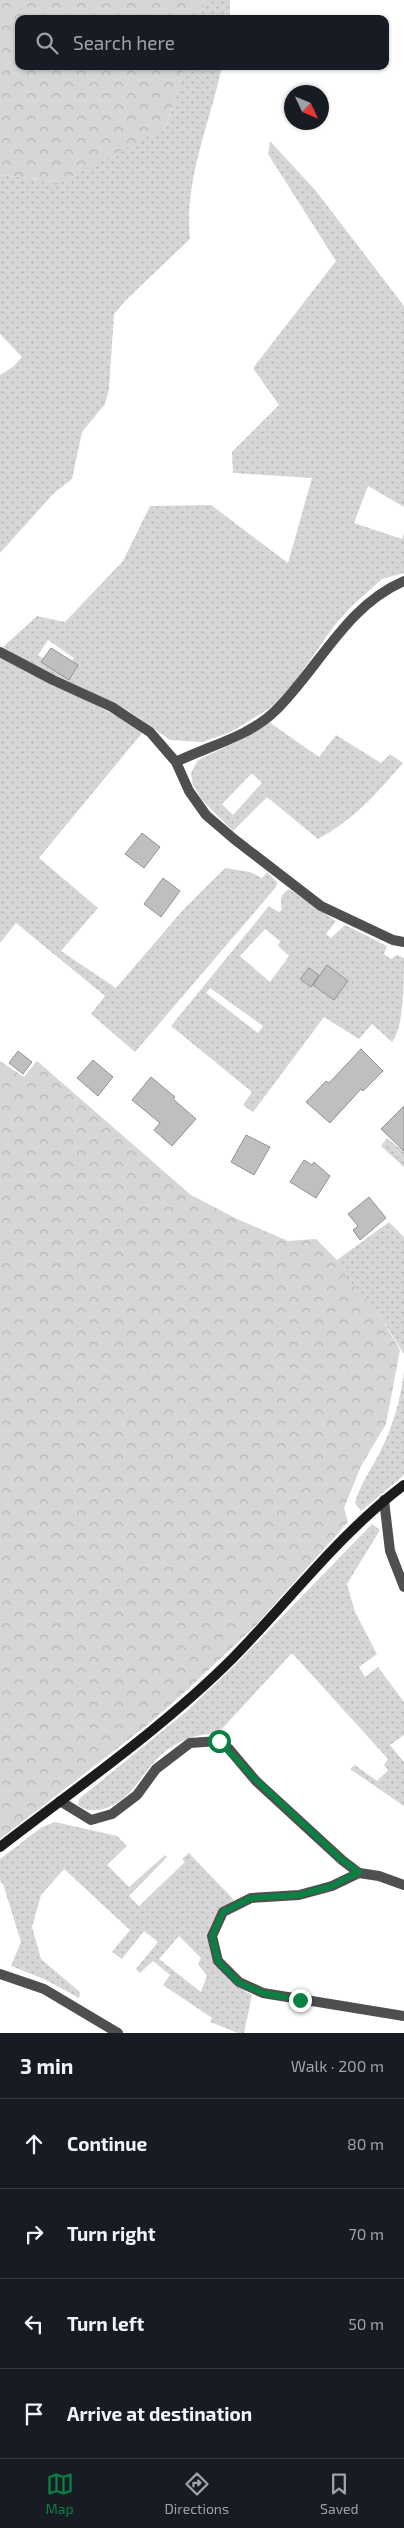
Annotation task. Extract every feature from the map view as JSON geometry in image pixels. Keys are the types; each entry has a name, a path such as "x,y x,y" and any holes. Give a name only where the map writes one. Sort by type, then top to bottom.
{"main road":[{"path":"0,1847 183,1705 233,1658 349,1532 384,1500 404,1485"}],"street":[{"path":"176,762 237,736 274,713 351,619 388,588 404,581"},
{"path":"0,652 53,680 112,706 150,732 176,762 189,791 206,815 279,875 321,906 393,940 404,942"},
{"path":"384,1500 390,1551 404,1587"},
{"path":"60,1800 91,1820 112,1814 137,1795 156,1768 190,1743 219,1741 256,1780 342,1860 359,1872 404,1885"},
{"path":"359,1872 332,1886 299,1895 251,1898 223,1912 212,1936 218,1961 238,1982 263,1993 404,2016"},
{"path":"0,1974 44,1989 118,2033"}],"green space":[{"path":"0,0 205,0 200,15 15,15 15,70 184,70 166,127 56,185 42,179 0,175"},
{"path":"205,0 230,0 230,15 200,15"},
{"path":"184,70 221,70 194,173 189,217 190,239 127,299 114,314 109,389 105,404 82,432 72,479 54,493 0,553 0,375 13,367 22,357 0,334 0,175 42,179 166,127"},
{"path":"270,141 316,191 404,306 404,507 368,486 354,523 402,539 404,533 404,573 382,579 352,606 334,626 294,683 270,708 231,732 202,742 170,740 129,711 26,661 3,647 37,616 65,622 123,561 150,506 211,505 288,563 312,478 233,473 232,452 279,405 253,368 336,261 268,154","holes":["48,640 74,658 64,672 38,655"]},
{"path":"0,657 131,723 142,733 39,858 98,908 61,951 116,988 182,911 225,868 250,872 262,878 267,872 277,882 276,887 135,1052 91,1014 105,996 16,923 0,943"},
{"path":"269,722 319,757 336,735 381,763 390,754 403,763 354,814 318,839 267,797 233,831 202,800 193,785 191,773 198,760 247,737","holes":["252,773 262,783 233,815 222,804"]},
{"path":"289,889 336,921 326,934 331,938 345,925 387,946 384,954 391,959 397,955 404,958 401,1015 396,1036 392,1042 372,1024 359,1039 324,1017 253,1112 243,1105 252,1092 171,1026 269,906 279,912 282,910 281,898","holes":["265,929 280,941 278,946 289,956 270,982 240,956","210,988 263,1026 258,1033 206,993"]},
{"path":"0,1061 24,1077 37,1061 191,1195 237,1219 288,1241 316,1239 337,1260 344,1274 382,1319 400,1350 386,1424 361,1466 344,1508 348,1522 256,1625 185,1692 146,1726 0,1839"},
{"path":"387,1138 399,1148 404,1142 404,1167 381,1146"},
{"path":"389,1222 404,1237 404,1354 382,1319 343,1274 337,1260"},
{"path":"404,1372 404,1475 361,1511 355,1503 357,1496 384,1444 392,1424"},
{"path":"372,1524 380,1530 347,1584 355,1612 377,1654 359,1667 365,1677 378,1667 404,1702 404,1735 390,1745 404,1762 404,1806 350,1769 355,1765 377,1781 388,1770 384,1765 388,1759 292,1653 217,1734 191,1738 167,1750 158,1757 131,1791 114,1805 93,1810 78,1805 79,1799 187,1711 239,1661"},
{"path":"55,1822 117,1836 127,1846 107,1865 129,1887 165,1855 167,1857 129,1896 139,1906 185,1862 182,1859 189,1853 234,1900 220,1912 211,1925 208,1938 210,1951 216,1964 226,1976 252,1995 244,2033 238,2033 210,2022 212,2018 163,1985 170,1975 153,1961 140,1973 136,1969 158,1942 144,1931 122,1959 112,1952 130,1930 64,1869 41,1895 32,1927 41,1959 80,1992 79,1998 44,1979 11,1966 21,1942 3,1884 0,1881 0,1859 42,1827","holes":["179,1936 201,1958 198,1964 207,1976 201,1992 159,1959"]}],"building":[{"path":"51,648 78,665 69,680 41,662"},
{"path":"142,833 160,847 144,868 125,854"},
{"path":"163,878 180,891 161,917 144,904"},
{"path":"327,965 348,981 334,1000 313,985"},
{"path":"309,968 319,975 311,987 300,979"},
{"path":"361,1049 383,1071 363,1091 361,1089 330,1123 306,1102 326,1081 329,1083"},
{"path":"18,1051 32,1062 23,1074 9,1063"},
{"path":"93,1060 113,1077 98,1096 77,1078"},
{"path":"151,1077 175,1097 173,1099 196,1119 172,1146 154,1130 160,1123 132,1100"},
{"path":"404,1106 404,1151 381,1129"},
{"path":"246,1135 270,1147 254,1175 231,1162"},
{"path":"304,1160 312,1165 314,1162 330,1176 316,1198 290,1182"},
{"path":"369,1197 386,1218 360,1240 353,1230 358,1226 348,1214"}],"route":[{"path":"219,1741 229,1748 256,1780 342,1860 359,1872 332,1886 299,1895 251,1898 223,1912 212,1936 218,1961 238,1982 263,1993 300,2000"}]}
